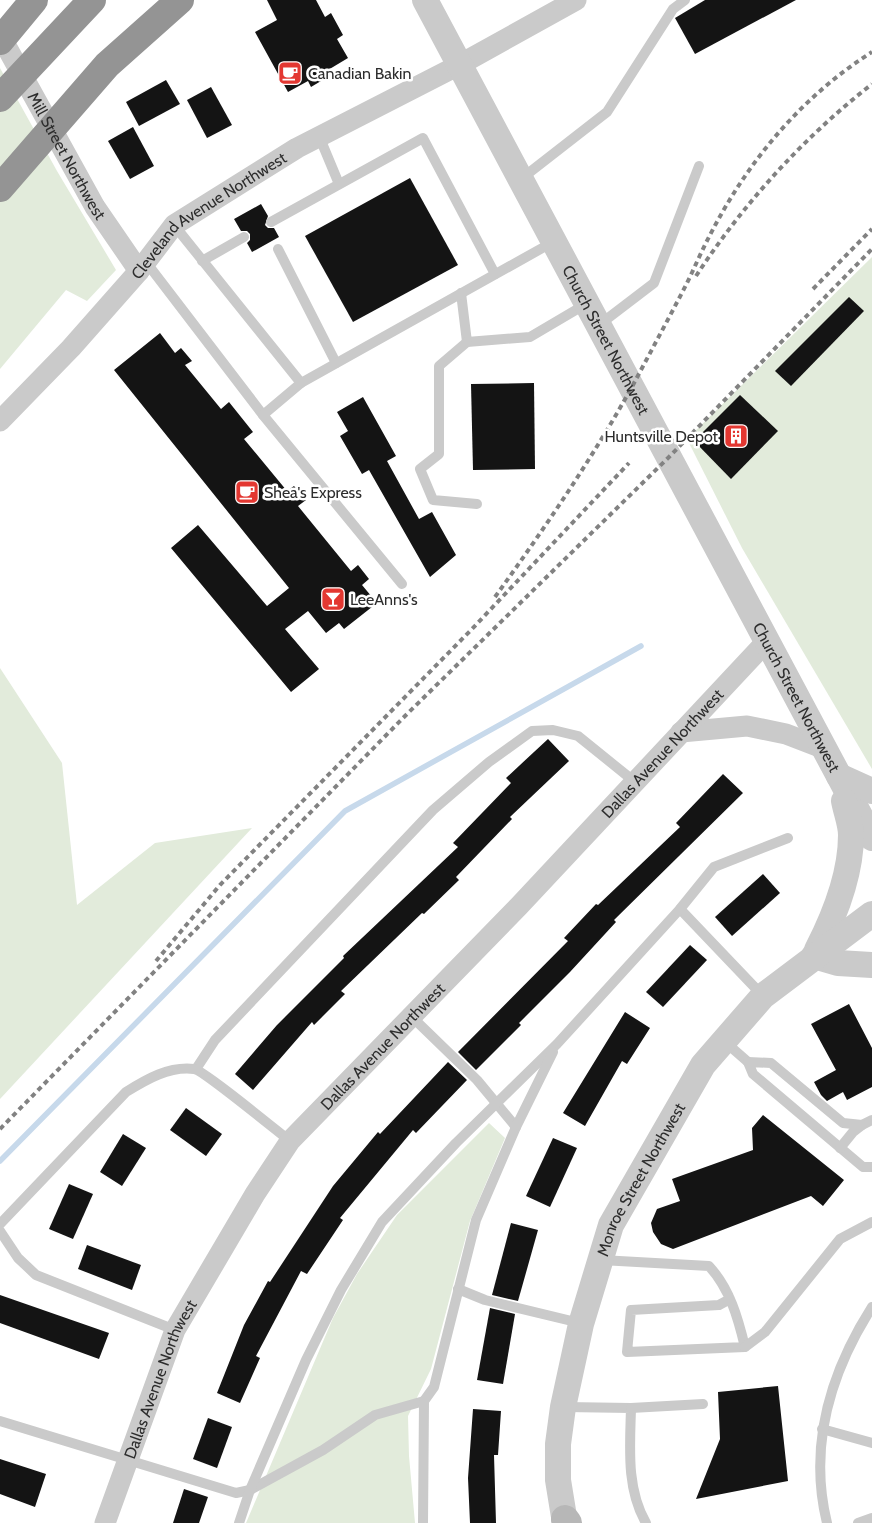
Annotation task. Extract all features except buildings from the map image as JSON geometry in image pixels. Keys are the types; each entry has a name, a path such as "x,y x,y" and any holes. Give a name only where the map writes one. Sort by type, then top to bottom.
{"highway":[{"path":"0,41 34,0"},
{"path":"0,98 92,0"},
{"path":"0,188 108,66 180,0"}],"street":[{"name":"Church Street Northwest","path":"425,0 872,838"},
{"name":"Cleveland Avenue Northwest","path":"0,421 71,348 143,266 174,225 297,148 459,65 576,0"},
{"name":"Mill Street Northwest","path":"0,35 96,207 143,266"},
{"name":"Dallas Avenue Northwest","path":"105,1523 176,1330 255,1194 290,1141 412,1018 767,641"},
{"path":"681,732 747,726 786,734 825,749"},
{"path":"839,776 872,791"},
{"path":"839,776 851,835 845,875 834,917 814,956 838,963 872,965"},
{"name":"Monroe Street Northwest","path":"565,1522 558,1480 558,1444 563,1407 580,1324 616,1217 703,1064 763,996 872,914"}],"lane":[{"path":"520,179 607,112 673,9 685,0"},
{"path":"319,136 339,184"},
{"path":"271,222 423,138 496,274"},
{"path":"477,504 433,500 420,469 439,454 439,366 467,342 530,337 593,314 654,283 699,166"},
{"path":"174,225 301,382"},
{"path":"202,260 244,237"},
{"path":"263,415 301,382 554,241"},
{"path":"278,249 336,363"},
{"path":"143,266 402,584"},
{"path":"462,293 467,342"},
{"path":"196,1069 215,1040 433,810 489,762 532,731 553,730 578,736 635,782"},
{"path":"239,1523 250,1490 328,1316 382,1222 557,1044 680,909 714,867 788,838"},
{"path":"680,909 763,996"},
{"path":"412,1018 476,1080 516,1127"},
{"path":"724,1041 748,1062 753,1074 864,1167 872,1167"},
{"path":"423,1523 424,1401 434,1387 476,1220 516,1127 557,1044"},
{"path":"748,1062 771,1063 842,1123 867,1122"},
{"path":"0,1224 126,1092 150,1077 176,1069 196,1069 290,1141"},
{"path":"840,1148 867,1122"},
{"path":"730,1300 719,1305 631,1310 627,1352 745,1348 765,1332 840,1239 872,1222"},
{"path":"0,1230 18,1258 36,1275 176,1330"},
{"path":"600,1260 709,1266 716,1274 737,1312 745,1348"},
{"path":"458,1289 486,1300 580,1324"},
{"path":"827,1523 820,1460 822,1429 842,1363 856,1332 872,1306"},
{"path":"0,1421 236,1493 250,1490 324,1450 375,1415 424,1401"},
{"path":"563,1407 631,1408 704,1404"},
{"path":"631,1408 630,1477 638,1509 646,1523"},
{"path":"822,1429 872,1443"},
{"path":"858,1523 872,1518"}],"green space":[{"path":"0,68 57,171 116,270 87,301 66,290 0,369"},
{"path":"872,257 872,769 742,548 687,439"},
{"path":"0,668 62,763 77,905 155,843 252,828 0,1099"},
{"path":"489,1123 505,1138 470,1221 431,1369 408,1416 409,1456 415,1523 246,1523 333,1318 357,1274 397,1215"}],"waterway":[{"path":"0,1161 345,811 641,646"}],"railway":[{"path":"495,597 601,440 680,297 724,209 741,183 778,133 799,111 822,89 872,52"},
{"path":"696,276 734,223 776,173 822,127 872,84"},
{"path":"813,289 872,229"},
{"path":"0,1129 405,716 669,457 872,249"},
{"path":"156,961 220,885 472,629 629,463"}],"place":[{"name":"Canadian Bakin","path":"290,73"},
{"name":"Huntsville Depot","path":"736,436"},
{"name":"Shea's Express","path":"247,492"},
{"name":"LeeAnns's","path":"333,599"}]}
